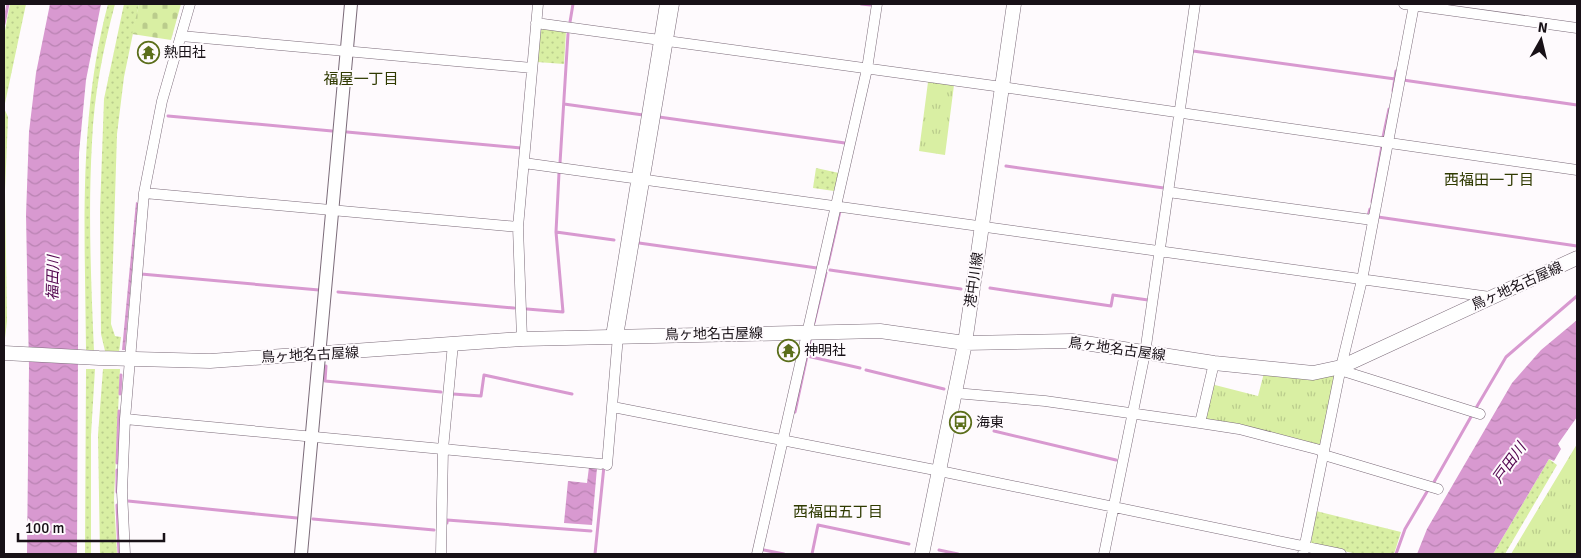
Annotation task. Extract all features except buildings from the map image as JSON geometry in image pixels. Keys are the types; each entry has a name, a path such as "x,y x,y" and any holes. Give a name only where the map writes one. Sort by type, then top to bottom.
{"main road":[{"name":"港中川線","path":"922,554 965,343 1014,4"},
{"name":"鳥ヶ地名古屋線","path":"9,353 129,360 210,361 522,339 808,332 899,332 965,343 1072,341 1214,363 1313,373 1341,369 1490,297 1577,258"}],"street":[{"path":"125,554 122,491 125,419 144,193 162,101 190,4"},
{"path":"301,554 351,4"},
{"path":"522,339 518,227 538,4"},
{"path":"125,419 604,464 613,407 615,336 663,41 665,4"},
{"path":"663,41 674,4"},
{"path":"757,554 866,69 877,4"},
{"path":"1104,554 1146,353 1194,4"},
{"path":"1304,551 1341,369 1362,280 1412,4 1577,28"},
{"path":"536,23 1002,87 1577,170"},
{"path":"181,36 532,68"},
{"path":"524,162 1490,297"},
{"path":"1168,192 1372,220"},
{"path":"144,193 518,227"},
{"path":"441,554 443,449 453,344"},
{"path":"1200,423 1214,363"},
{"path":"1341,369 1480,414"},
{"path":"955,393 1046,401 1200,423 1257,434 1320,450 1324,455 1438,489"},
{"path":"613,407 940,471 1304,551 1341,554"}],"green space":[{"path":"10,4 26,4 4,108 4,36"},
{"path":"108,4 115,4 97,90 91,168 90,246 94,351 86,350 85,176 92,89 98,47"},
{"path":"124,4 139,4 124,77 117,134 111,324 115,336 121,337 119,352 105,351 101,334 100,211 104,99"},
{"path":"139,4 181,4 171,40 132,34"},
{"path":"545,28 566,31 564,64 537,62 540,31"},
{"path":"928,82 954,85 945,155 919,151"},
{"path":"4,108 8,117 5,191 7,321 4,347"},
{"path":"816,168 839,173 834,191 813,188"},
{"path":"86,369 95,369 91,435 91,554 85,554"},
{"path":"103,369 120,369 114,499 117,554 100,554 98,435"},
{"path":"1264,373 1335,373 1320,447 1205,421 1211,384 1258,396"},
{"path":"1577,444 1577,554 1511,554"},
{"path":"1549,459 1557,465 1505,554 1493,554"},
{"path":"1316,511 1401,532 1394,554 1358,554 1313,545 1311,542"}],"water":[{"name":"福田川","path":"50,4 101,4 86,80 79,153 77,554 27,554 29,367 26,215 29,132 36,73"},
{"path":"136,202 138,203 125,350 122,350"},
{"name":"戸田川","path":"1577,320 1577,417 1558,444 1561,449 1554,461 1549,459 1493,554 1417,554 1427,529 1512,383 1541,350"},
{"path":"589,467 597,468 592,525 564,523 568,481 587,483"}],"waterway":[{"path":"4,24 8,4"},
{"path":"570,22 573,4"},
{"path":"861,4 871,5"},
{"path":"560,163 568,34"},
{"path":"1193,51 1395,79"},
{"path":"1393,91 1396,71"},
{"path":"1403,80 1577,105"},
{"path":"564,104 643,115"},
{"path":"1383,137 1389,109"},
{"path":"168,116 332,131"},
{"path":"659,117 845,143"},
{"path":"347,132 521,148"},
{"path":"1372,202 1382,146"},
{"path":"1006,166 1164,188"},
{"path":"527,309 563,312 556,232 559,173"},
{"path":"1368,216 1370,209"},
{"path":"828,264 840,211"},
{"path":"1378,217 1577,246"},
{"path":"556,232 614,240"},
{"path":"639,243 817,268"},
{"path":"830,270 961,289"},
{"path":"814,323 826,273"},
{"path":"141,274 319,290"},
{"path":"990,288 1111,306 1113,295 1148,300"},
{"path":"338,292 514,308"},
{"path":"1476,408 1506,357 1577,296"},
{"path":"807,356 811,337"},
{"path":"795,412 807,356 860,368"},
{"path":"326,366 325,381 441,392"},
{"path":"866,370 944,389"},
{"path":"120,394 121,375"},
{"path":"453,394 481,396 484,375 572,394"},
{"path":"117,463 119,411"},
{"path":"1434,482 1472,415"},
{"path":"994,431 1116,460"},
{"path":"595,554 604,466"},
{"path":"117,470 117,492"},
{"path":"1396,554 1405,529 1428,490"},
{"path":"128,501 297,518"},
{"path":"117,505 119,554"},
{"path":"313,519 434,530"},
{"path":"447,523 447,520 591,531"},
{"path":"812,554 818,525 909,544"},
{"path":"764,550 784,554"},
{"path":"939,550 958,554"}],"place":[{"name":"熱田社","path":"148,52"},
{"name":"神明社","path":"788,350"},
{"name":"海東","path":"960,422"}],"district":[{"name":"福屋一丁目","path":"361,79"},
{"name":"西福田一丁目","path":"1489,180"},
{"name":"西福田五丁目","path":"838,512"}]}
